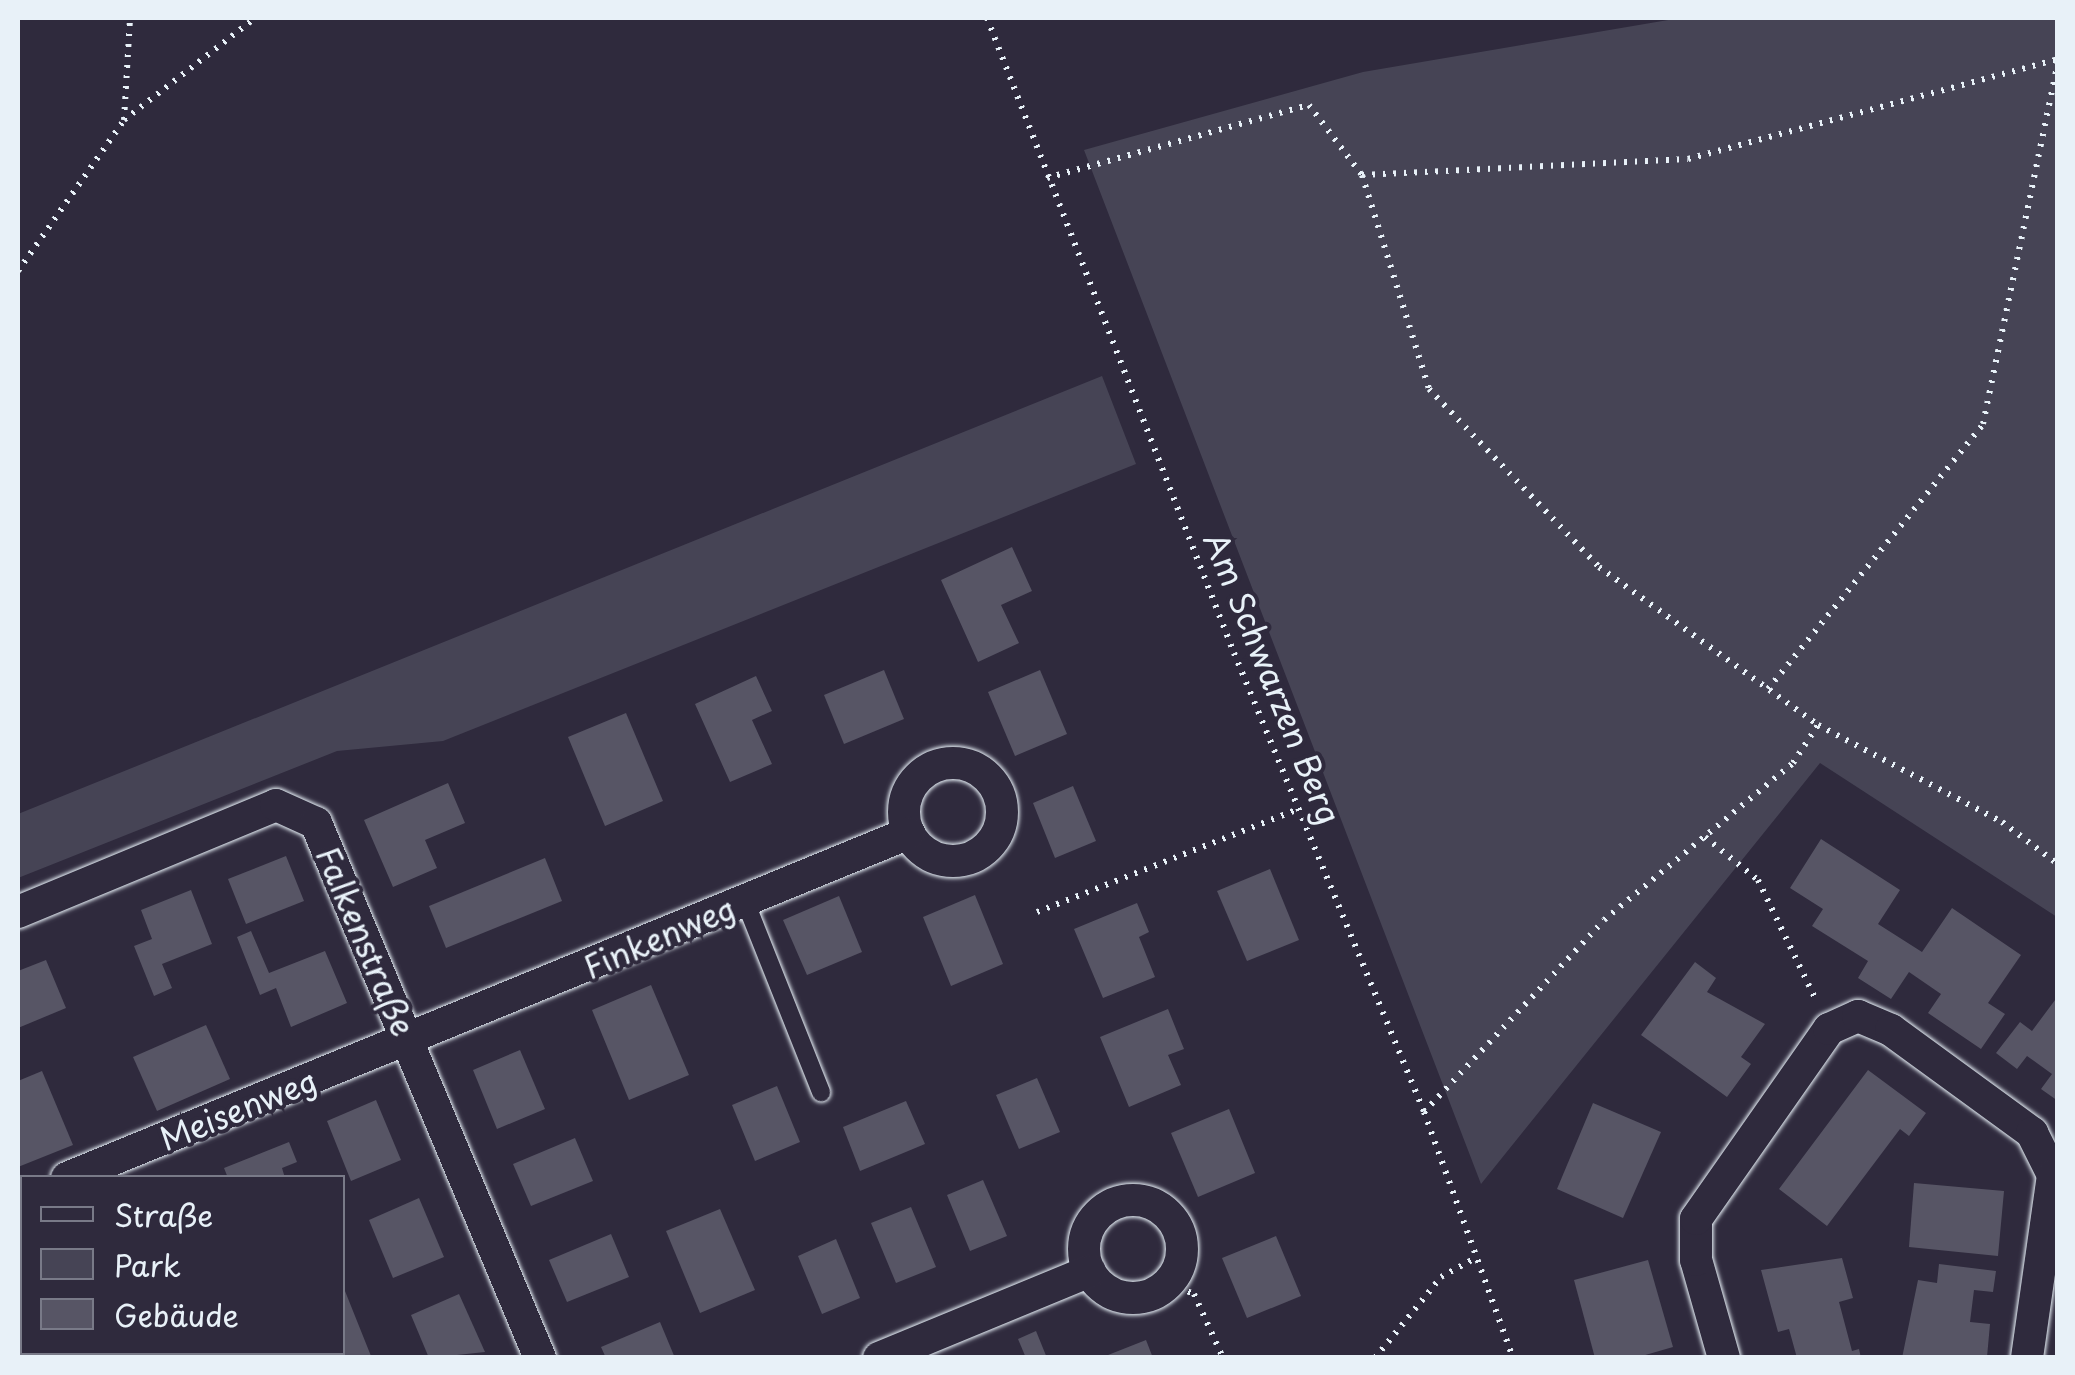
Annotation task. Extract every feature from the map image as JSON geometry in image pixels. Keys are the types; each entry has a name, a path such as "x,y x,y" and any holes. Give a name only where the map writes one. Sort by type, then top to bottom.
{"street":[{"name":"Falkenstraße","path":"18,912 276,805 316,823 540,1358"},
{"name":"Finkenweg","path":"410,1041 909,833"},
{"path":"1724,1358 1696,1260 1696,1219 1829,1028 1858,1016 1892,1030 2032,1133 2053,1175 2027,1358"},
{"name":"Meisenweg","path":"79,1175 410,1041"},
{"path":"1132,1199 1164,1210 1181,1237 1182,1253 1169,1283 1126,1297 1090,1270 1084,1255 1092,1223 1116,1202 1132,1199"},
{"path":"879,1358 1090,1270"}],"lane":[{"path":"745,901 821,1092"}],"path":[{"path":"124,120 130,18"},
{"path":"18,271 124,120 255,18"},
{"name":"Am Schwarzen Berg","path":"986,18 1299,809 1424,1112 1513,1358"},
{"path":"1362,174 1688,159 2058,60 1983,424 1768,689"},
{"path":"1047,178 1309,105 1362,174 1429,388 1599,567 1818,725 2002,822 2058,864"},
{"path":"1424,1112 1604,920 1793,764 1818,725"},
{"path":"1037,912 1299,809"},
{"path":"1705,837 1758,880 1829,1028"},
{"path":"1375,1358 1441,1277 1475,1258"},
{"path":"1169,1283 1194,1294 1223,1358"}],"green space":[{"path":"1680,18 2057,18 2057,917 1820,763 1481,1184 1084,150 1363,72"},
{"path":"1102,376 1136,464 443,741 337,751 18,878 18,814"}],"building":[{"path":"1012,547 1032,591 1001,605 1019,643 978,662 941,580"},
{"path":"884,670 904,719 844,744 824,695"},
{"path":"1040,670 1067,734 1015,756 988,692"},
{"path":"756,676 772,711 752,720 772,764 730,782 695,704"},
{"path":"626,713 663,801 605,826 568,737"},
{"path":"448,783 465,823 425,840 437,868 393,887 364,820"},
{"path":"1073,786 1096,841 1055,858 1033,803"},
{"path":"1821,839 1900,890 1878,924 1922,952 1952,908 2021,955 1988,1003 2005,1014 1981,1049 1928,1013 1941,994 1909,972 1891,999 1858,978 1868,961 1812,926 1823,909 1790,888"},
{"path":"286,856 304,901 246,924 228,879"},
{"path":"545,858 562,901 446,948 429,906"},
{"path":"1270,869 1299,940 1247,961 1217,891"},
{"path":"191,890 212,944 162,964 172,988 154,996 134,946 152,939 141,910"},
{"path":"975,895 1003,964 951,986 923,917"},
{"path":"839,896 862,952 807,975 783,920"},
{"path":"1137,903 1149,932 1139,937 1155,977 1103,998 1074,929"},
{"path":"251,931 269,973 325,951 347,1003 291,1027 276,988 260,995 237,937"},
{"path":"46,960 66,1008 18,1028 18,971"},
{"path":"1695,962 1716,978 1707,992 1765,1024 1741,1057 1751,1064 1727,1097 1641,1035"},
{"path":"651,985 689,1075 629,1100 592,1010"},
{"path":"2058,996 2058,1101 2041,1089 2052,1074 2027,1056 2017,1069 1996,1053 2020,1022 2032,1031"},
{"path":"1168,1009 1184,1049 1168,1055 1181,1085 1129,1107 1100,1037"},
{"path":"206,1025 230,1079 157,1111 133,1057"},
{"path":"520,1050 545,1109 497,1129 473,1070"},
{"path":"1868,1070 1926,1113 1909,1136 1900,1129 1827,1226 1779,1189"},
{"path":"42,1071 73,1145 18,1167 18,1081"},
{"path":"1037,1078 1060,1132 1019,1149 996,1095"},
{"path":"777,1086 800,1142 755,1161 732,1105"},
{"path":"376,1100 401,1160 351,1181 327,1121"},
{"path":"906,1101 925,1144 860,1171 843,1127"},
{"path":"1593,1103 1661,1132 1623,1218 1557,1189"},
{"path":"1229,1109 1255,1173 1198,1197 1171,1133"},
{"path":"575,1138 593,1181 531,1206 513,1164"},
{"path":"289,1142 297,1162 282,1168 284,1175 227,1175 224,1168"},
{"path":"983,1180 1007,1236 970,1251 947,1195"},
{"path":"1914,1183 2004,1191 1998,1256 1909,1247"},
{"path":"419,1198 444,1257 393,1278 369,1220"},
{"path":"911,1207 936,1267 896,1283 871,1223"},
{"path":"720,1209 755,1290 700,1313 666,1231"},
{"path":"611,1234 629,1277 567,1302 549,1260"},
{"path":"1276,1236 1301,1296 1247,1318 1222,1258"},
{"path":"836,1239 860,1298 822,1314 798,1256"},
{"path":"1842,1258 1853,1298 1839,1302 1852,1351 1859,1349 1861,1358 1797,1358 1789,1329 1778,1332 1761,1270"},
{"path":"1648,1260 1673,1347 1635,1358 1595,1358 1574,1280"},
{"path":"1939,1264 1996,1271 1993,1292 1974,1290 1970,1322 1990,1324 1987,1357 1902,1358 1918,1280 1937,1283"},
{"path":"345,1291 371,1356 300,1355 345,1355"},
{"path":"459,1294 485,1352 429,1358 411,1315"},
{"path":"660,1322 675,1358 606,1358 601,1347"},
{"path":"1036,1331 1047,1358 1026,1358 1018,1339"},
{"path":"1146,1340 1153,1358 1103,1358 1103,1357"},
{"path":"115,1355 116,1358 39,1358"},
{"path":"146,1355 237,1358 147,1358"}]}
